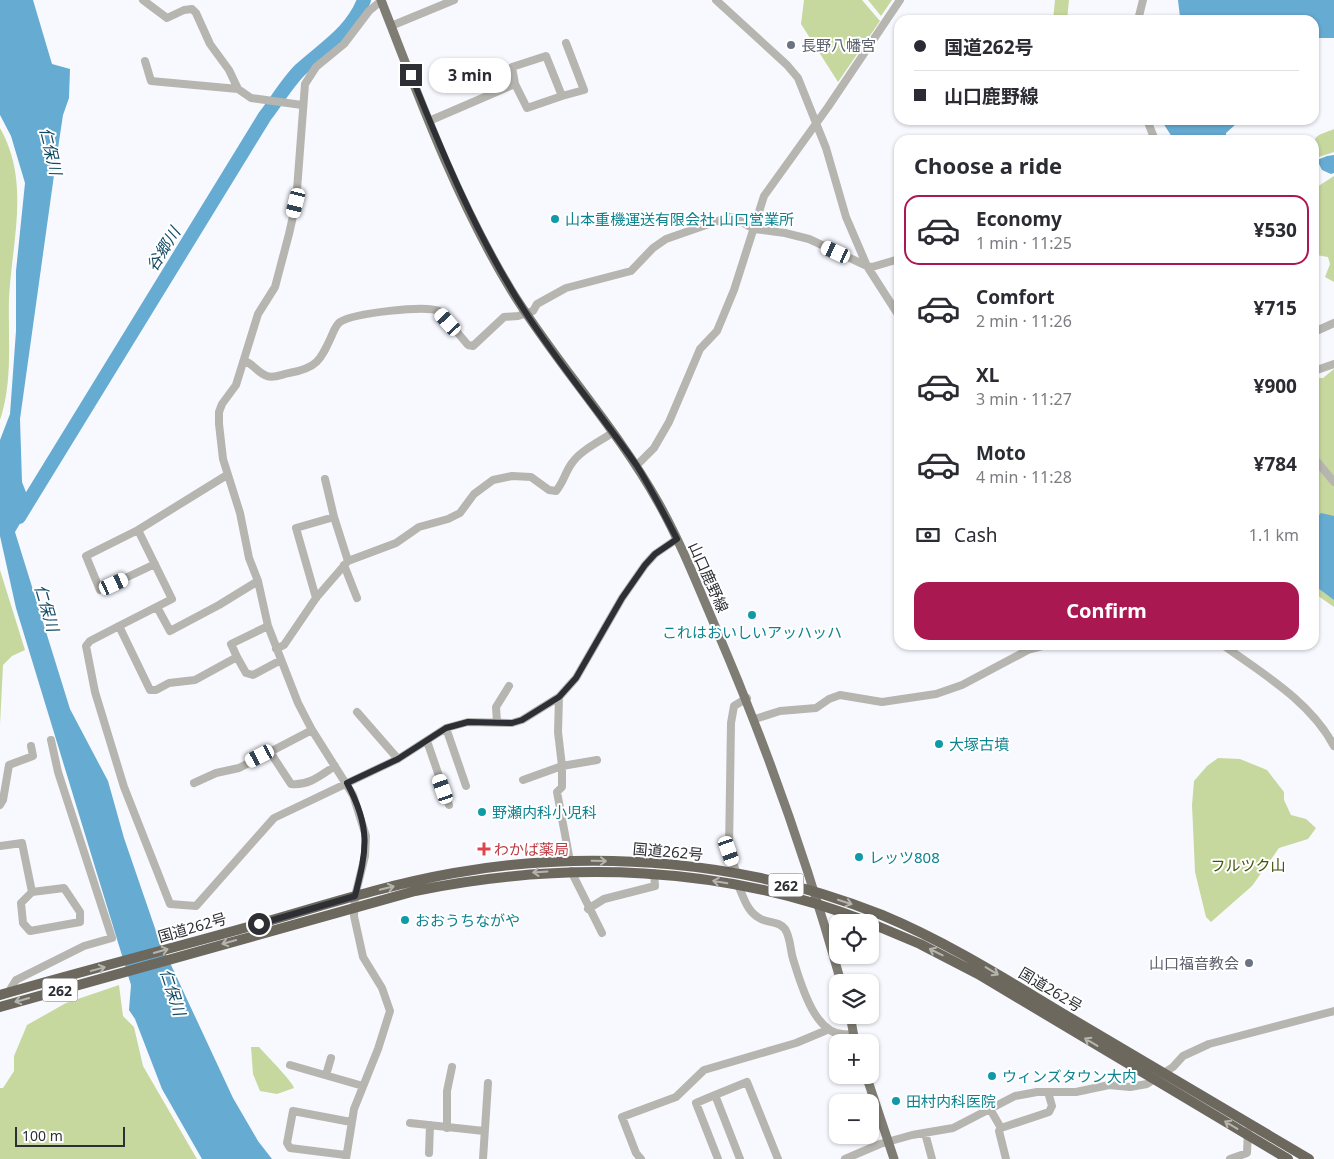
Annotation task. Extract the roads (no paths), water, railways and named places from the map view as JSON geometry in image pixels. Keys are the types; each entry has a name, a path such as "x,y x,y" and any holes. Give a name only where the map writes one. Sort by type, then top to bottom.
{"highway":[{"name":"国道262号","path":"0,1007 118,969 454,873 530,863 654,873 738,885 817,904 844,914"},
{"name":"国道262号","path":"570,866 652,864 737,874 814,892 882,915 953,950 1163,1073 1249,1130 1288,1159"},
{"name":"国道262号","path":"879,927 920,944 970,970 1154,1079 1249,1130 1309,1159"},
{"name":"国道262号","path":"4,994 118,969"}],"main road":[{"name":"山口鹿野線","path":"381,1 429,121 471,216 526,314 636,466 677,539 755,719 814,892 839,974"},
{"path":"869,1084 894,1159"}],"street":[{"path":"144,0 167,18 184,10 192,9 196,13 210,44 229,70 238,89 250,98 302,105"},
{"path":"391,26 454,0"},
{"path":"716,0 787,65 798,78 835,176 846,217 867,266 894,308"},
{"path":"636,466 654,448 669,422 700,349 717,331 764,196 900,0"},
{"path":"1139,15 1143,0"},
{"path":"351,1122 292,1111 287,1143 290,1148 346,1157 351,1122 390,1011 385,993 363,957 354,901 366,845 355,801 347,783 312,730 298,703 276,649 268,626 258,581 249,558 240,513 227,475 219,424 219,412 222,404 236,385 258,314 275,287 296,203 302,105 308,76 344,44 369,10 381,1"},
{"path":"562,96 546,56 512,68 514,84 527,108 584,90 566,43"},
{"path":"145,61 150,81 238,89"},
{"path":"429,121 514,84"},
{"path":"245,361 265,376 271,377 309,368 322,358 335,327 340,322 367,314 435,310 468,345 473,346 504,317 526,314 533,311 537,304 566,288 631,271 653,248 666,239 728,218 734,218 754,229 785,233 809,239 867,266 872,267 894,260"},
{"path":"1319,330 1334,323"},
{"path":"1319,370 1334,364"},
{"path":"276,649 284,645 316,598 346,563 396,543 420,527 448,519 460,513 474,494 493,480 512,476 532,477 550,490 556,491 562,484 572,464 581,454 612,433"},
{"path":"1319,464 1334,482"},
{"path":"155,564 100,590 86,556 138,530 227,475"},
{"path":"325,480 357,598"},
{"path":"316,598 296,528 334,517"},
{"path":"138,530 172,599 90,641 86,646 95,692 124,787 170,904 196,906 274,818 398,759 446,728 468,722 522,720 559,697 576,678 622,598 645,565 655,554 677,539"},
{"path":"157,608 170,631 220,605 258,581"},
{"path":"118,626 150,690 156,690 169,683 195,680 237,657"},
{"path":"268,626 231,644 246,673 253,675 281,660"},
{"path":"755,719 780,711 816,708 840,695 882,702 936,694 962,685 1028,650"},
{"path":"1230,650 1306,708 1327,732 1334,746"},
{"path":"497,722 496,706 508,686"},
{"path":"559,697 558,732 562,766 562,787 557,792 570,866 588,909 602,934"},
{"path":"737,874 729,851 731,723 734,706 747,698"},
{"path":"357,712 398,759"},
{"path":"446,728 466,786"},
{"path":"194,782 216,773 240,768 312,730"},
{"path":"4,994 16,980 84,946 112,938 58,772 51,740"},
{"path":"426,741 449,805"},
{"path":"0,805 3,800 9,765 33,756 31,746"},
{"path":"270,752 291,784 299,785 313,781 335,766"},
{"path":"523,780 562,766 596,760"},
{"path":"0,846 22,842 32,892"},
{"path":"588,909 604,899 655,886 654,873"},
{"path":"738,885 749,910 762,920 781,925 786,932 794,963 813,1013 827,1030 842,1034"},
{"path":"64,888 80,912 80,922 30,931 23,923 21,903 32,892 64,888"},
{"path":"845,1159 888,1142 953,1128 1015,1096 1037,1092 1076,1092 1109,1085 1138,1087 1173,1067 1183,1056 1209,1044 1334,1012"},
{"path":"641,1159 636,1153 622,1117 676,1097 704,1070 796,1044 827,1030"},
{"path":"326,1075 330,1058"},
{"path":"290,1065 363,1086"},
{"path":"447,1128 447,1091 452,1067"},
{"path":"718,1159 696,1103 747,1082 778,1159"},
{"path":"483,1159 488,1083"},
{"path":"1000,1128 1049,1112 1052,1106 1048,1092"},
{"path":"715,1095 740,1159"},
{"path":"990,1109 1000,1128 999,1131 1006,1159"},
{"path":"410,1123 484,1130"},
{"path":"429,1153 430,1125"},
{"path":"1230,1159 1249,1156 1249,1130"},
{"path":"925,1133 932,1159"}],"water":[{"name":"仁保川","path":"0,0 33,0 52,64 70,69 69,98 63,115 20,419 22,482 31,505 15,532 70,709 108,781 124,838 158,937 233,1098 258,1141 272,1159 202,1159 162,1089 135,1019 129,1010 131,985 16,608 0,536 0,440 10,414 16,331 16,271 25,183 11,136 0,115"},
{"path":"1178,0 1334,0 1334,38 1319,38 1319,15 1180,15"},
{"path":"1164,125 1235,125 1226,135 1171,135"},
{"path":"1334,155 1334,173 1331,174 1322,170 1319,164 1319,159"},
{"path":"1321,513 1334,516 1334,600 1319,589 1319,515"}],"waterway":[{"name":"谷郷川","path":"19,517 265,116 300,70 345,30 359,11 364,0"}],"place":[{"name":"長野八幡宮","path":"791,45"},
{"name":"山本重機運送有限会社 山口営業所","path":"555,219"},
{"name":"これはおいしいアッハッハ","path":"752,615"},
{"name":"大塚古墳","path":"939,744"},
{"name":"野瀬内科小児科","path":"482,812"},
{"name":"わかば薬局","path":"484,849"},
{"name":"レッツ808","path":"859,857"},
{"name":"おおうちながや","path":"405,920"},
{"name":"山口福音教会","path":"1249,963"},
{"name":"ウィンズタウン大内","path":"992,1076"},
{"name":"田村内科医院","path":"896,1101"}],"park label":[{"name":"フルツク山","path":"1248,865"}]}
